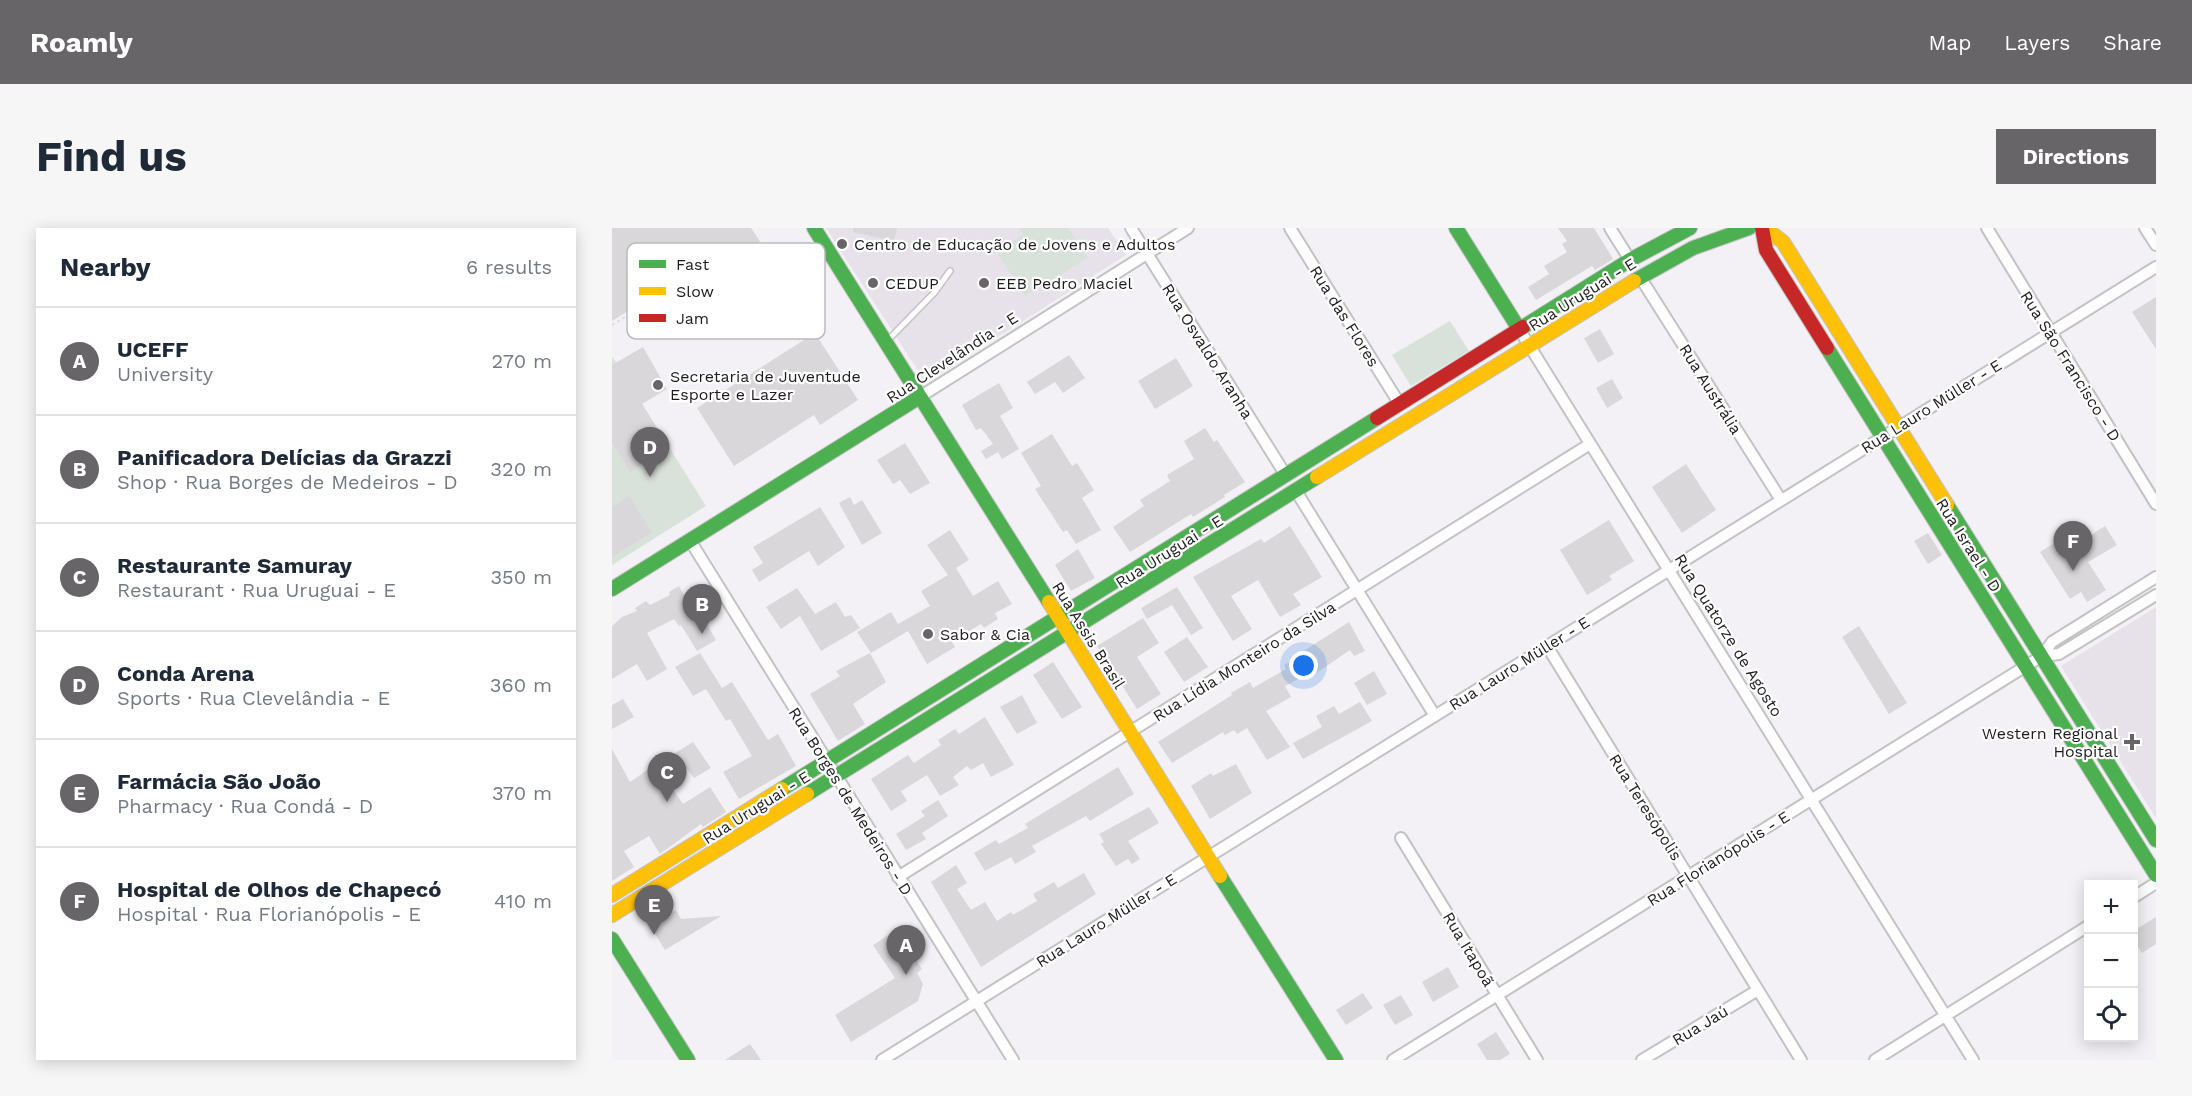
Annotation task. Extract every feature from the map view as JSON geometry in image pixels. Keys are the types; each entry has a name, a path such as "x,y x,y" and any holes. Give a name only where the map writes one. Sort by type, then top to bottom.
{"street":[{"name":"Rua Assis Brasil","path":"814,228 823,243"},
{"name":"Rua Osvaldo Aranha","path":"1131,228 1285,474"},
{"name":"Rua Clevelândia - E","path":"612,589 691,542 1188,228"},
{"name":"Rua das Flores","path":"1290,228 1399,403"},
{"name":"Rua Quatorze de Agosto","path":"1456,228 1973,1060"},
{"path":"1610,228 1630,260"},
{"name":"Rua Uruguai - E","path":"612,895 1630,260 1690,228"},
{"name":"Rua Uruguai - E","path":"612,915 1641,277 1693,248 1749,228"},
{"name":"Rua Israel - D","path":"1764,228 1783,242 2156,840"},
{"name":"Rua Israel - D","path":"1764,228 1766,250 2156,875"},
{"name":"Rua São Francisco - D","path":"1987,228 2156,504"},
{"path":"2145,228 2156,245"},
{"name":"Rua Assis Brasil","path":"825,245 886,342 918,398 1058,616 1336,1060"},
{"name":"Rua Lauro Müller - E","path":"882,1060 2156,267"},
{"name":"Rua Austrália","path":"1641,277 1781,500"},
{"name":"Rua Lídia Monteiro da Silva","path":"898,877 1590,444"},
{"path":"1296,491 1435,716"},
{"name":"Rua Borges de Medeiros - D","path":"691,542 825,762 1013,1060"},
{"name":"Rua Florianópolis - E","path":"2042,656 2052,642 2156,577"},
{"name":"Rua Florianópolis - E","path":"1393,1060 2025,666 2042,656 2059,654 2156,595"},
{"name":"Rua Teresópolis","path":"1547,646 1801,1060"},
{"name":"Rua Itapoã","path":"1401,838 1537,1060"},
{"path":"2138,894 2156,883"},
{"path":"1875,1060 2084,929"},
{"path":"612,939 688,1060"},
{"name":"Rua Jaú","path":"1647,1059 1758,990"}],"lane":[{"path":"886,342 934,293 950,271"}],"path":[{"path":"612,325 627,316"}],"shaded area":[{"name":"EEB Pedro Maciel","path":"826,228 1108,228 1126,255 926,383"},
{"path":"1019,228 1068,228 1088,258 1025,296 996,251 1023,235"},
{"path":"1450,321 1469,351 1411,386 1392,355"},
{"path":"612,356 706,506 612,565"},
{"name":"Western Regional Hospital","path":"2156,607 2156,818 2061,666"}],"building":[{"path":"612,228 751,228 760,241 757,243 627,243 627,312 612,321"},
{"path":"853,228 897,228 894,241 853,232"},
{"path":"1558,228 1594,228 1613,259 1595,270 1592,266 1536,300 1528,287 1549,274 1544,266 1567,252 1562,244 1567,241"},
{"path":"2156,297 2156,349 2132,312"},
{"path":"1600,329 1614,354 1598,363 1584,338"},
{"path":"806,339 819,339 858,400 820,425 814,415 734,466 697,408"},
{"path":"643,347 667,389 642,404 669,447 630,472 612,442 612,365"},
{"path":"1069,355 1085,378 1063,393 1055,382 1035,394 1027,382"},
{"path":"1176,358 1193,386 1155,409 1138,381"},
{"path":"1612,379 1623,398 1607,408 1596,388"},
{"path":"999,383 1013,408 1000,416 1019,449 1002,459 998,452 986,459 981,451 993,444 981,428 976,430 962,405"},
{"path":"1205,428 1214,442 1217,440 1245,482 1193,517 1191,514 1130,552 1113,527 1144,506 1140,500 1170,481 1167,475 1194,459 1184,441"},
{"path":"1052,434 1072,466 1077,463 1094,490 1082,498 1101,530 1076,544 1067,530 1063,532 1035,489 1041,486 1021,453"},
{"path":"905,443 930,483 910,494 900,480 893,484 877,460"},
{"path":"1686,464 1716,510 1682,533 1652,487"},
{"path":"629,496 652,532 612,557 612,507"},
{"path":"850,497 854,505 862,500 882,533 862,545 839,503"},
{"path":"820,507 845,547 818,566 809,551 759,582 752,570 763,563 753,547"},
{"path":"1609,520 1634,561 1609,576 1612,580 1587,595 1560,550"},
{"path":"1290,526 1322,577 1293,594 1301,605 1280,617 1258,580 1231,596 1252,629 1233,641 1193,577 1261,539 1264,543"},
{"path":"2105,526 2117,545 2088,562 2106,590 2087,602 2081,592 2070,599 2040,552 2070,533 2077,544"},
{"path":"950,530 969,560 956,568 973,596 998,581 1012,604 995,613 998,619 984,628 981,624 952,642 955,647 927,664 908,631 871,653 857,632 891,612 898,624 930,606 921,591 948,575 927,545"},
{"path":"1928,533 1942,555 1928,564 1914,541"},
{"path":"1078,549 1095,578 1071,591 1055,565"},
{"path":"679,586 697,619 702,616 716,640 697,651 681,625 679,626 674,619 647,633 667,669 647,681 637,664 612,679 612,626 622,617 637,611 635,608 646,601 650,605 670,595 669,592"},
{"path":"1177,587 1203,628 1191,635 1172,605 1147,619 1141,608"},
{"path":"797,588 815,614 836,602 845,617 851,615 860,628 821,651 800,616 781,629 766,607"},
{"path":"1143,618 1159,643 1137,657 1161,694 1137,709 1097,646"},
{"path":"1349,622 1365,651 1354,656 1350,650 1315,674 1313,671 1285,686 1291,697 1266,711 1290,747 1267,760 1247,728 1237,734 1234,730 1225,735 1223,732 1172,763 1158,742 1250,682 1253,688 1286,669 1284,665 1303,655 1302,652"},
{"path":"1859,626 1907,703 1889,714 1842,637"},
{"path":"1187,637 1208,667 1184,682 1164,652"},
{"path":"700,653 722,688 732,682 768,740 778,734 796,766 739,799 723,772 752,756 730,719 726,721 706,689 693,696 675,667"},
{"path":"870,653 886,682 853,704 865,724 838,741 810,694 840,676 836,671"},
{"path":"1053,662 1082,707 1062,719 1033,675"},
{"path":"1374,671 1387,694 1367,705 1354,683"},
{"path":"1022,695 1037,723 1017,734 1000,707"},
{"path":"623,699 634,717 612,729 612,705"},
{"path":"1360,702 1372,721 1303,759 1293,743 1322,727 1316,716 1334,706 1339,714"},
{"path":"985,717 1014,765 991,777 983,763 971,770 967,766 953,777 959,785 940,796 927,775 901,791 907,801 891,811 871,779 908,755 914,763 941,745 938,740 955,729 959,734"},
{"path":"693,742 711,768 694,778 675,753"},
{"path":"612,749 630,782 656,764 683,804 710,787 726,812 703,827 701,824 660,854 649,836 624,851 634,867 612,881"},
{"path":"1236,764 1252,793 1210,819 1191,786 1211,773 1213,776"},
{"path":"1118,767 1134,794 1090,821 1086,816 1032,846 1036,852 1015,864 1011,857 985,871 974,853 996,840 999,844 1028,828 1025,824"},
{"path":"938,800 948,816 922,833 926,839 906,850 896,834 925,816 921,811"},
{"path":"1149,807 1159,823 1128,841 1140,859 1132,864 1128,859 1116,866 1101,844 1104,842 1099,834"},
{"path":"956,865 967,883 957,889 971,910 985,902 997,921 1037,901 1033,894 1054,882 1058,888 1084,873 1096,894 981,967 931,882"},
{"path":"676,910 681,919 721,916 665,950 650,926"},
{"path":"2156,917 2156,944 2142,953 2138,947 2138,928"},
{"path":"896,930 922,969 917,973 923,984 918,1001 851,1042 835,1015 895,978 873,945"},
{"path":"1448,967 1459,987 1433,1002 1422,982"},
{"path":"1363,993 1373,1008 1346,1025 1336,1010"},
{"path":"1401,995 1413,1015 1395,1025 1383,1005"},
{"path":"1496,1032 1510,1054 1500,1060 1487,1060 1477,1044"},
{"path":"750,1044 761,1060 725,1060"}],"traffic: fast":[{"path":"814,228 823,243"},
{"path":"1456,228 1519,329"},
{"path":"1523,327 1630,260 1690,228"},
{"path":"1634,281 1693,248 1749,228"},
{"path":"825,246 1049,602"},
{"path":"1827,348 2156,875"},
{"path":"612,589 918,398"},
{"path":"782,789 1377,418"},
{"path":"807,794 1317,477"},
{"path":"1947,505 2156,840"},
{"path":"1220,876 1336,1060"},
{"path":"612,939 688,1060"}],"traffic: slow":[{"path":"1765,228 1783,242 1947,505"},
{"path":"1317,477 1634,281"},
{"path":"1049,602 1220,876"},
{"path":"612,895 782,789"},
{"path":"612,915 807,794"}],"traffic: jam":[{"path":"1762,228 1766,250 1827,348"},
{"path":"1377,418 1523,327"}],"place":[{"name":"Centro de Educação de Jovens e Adultos","path":"842,244"},
{"name":"CEDUP","path":"873,283"},
{"name":"EEB Pedro Maciel","path":"984,283"},
{"name":"Secretaria de Juventude Esporte e Lazer","path":"658,385"},
{"name":"Conda Arena","path":"650,477"},
{"name":"Hospital de Olhos de Chapecó","path":"2073,571"},
{"name":"Panificadora Delícias da Grazzi","path":"702,634"},
{"name":"Sabor & Cia","path":"928,634"},
{"name":"Western Regional Hospital","path":"2132,742"},
{"name":"Restaurante Samuray","path":"667,802"},
{"name":"Farmácia São João","path":"654,935"},
{"name":"UCEFF","path":"906,975"}]}
